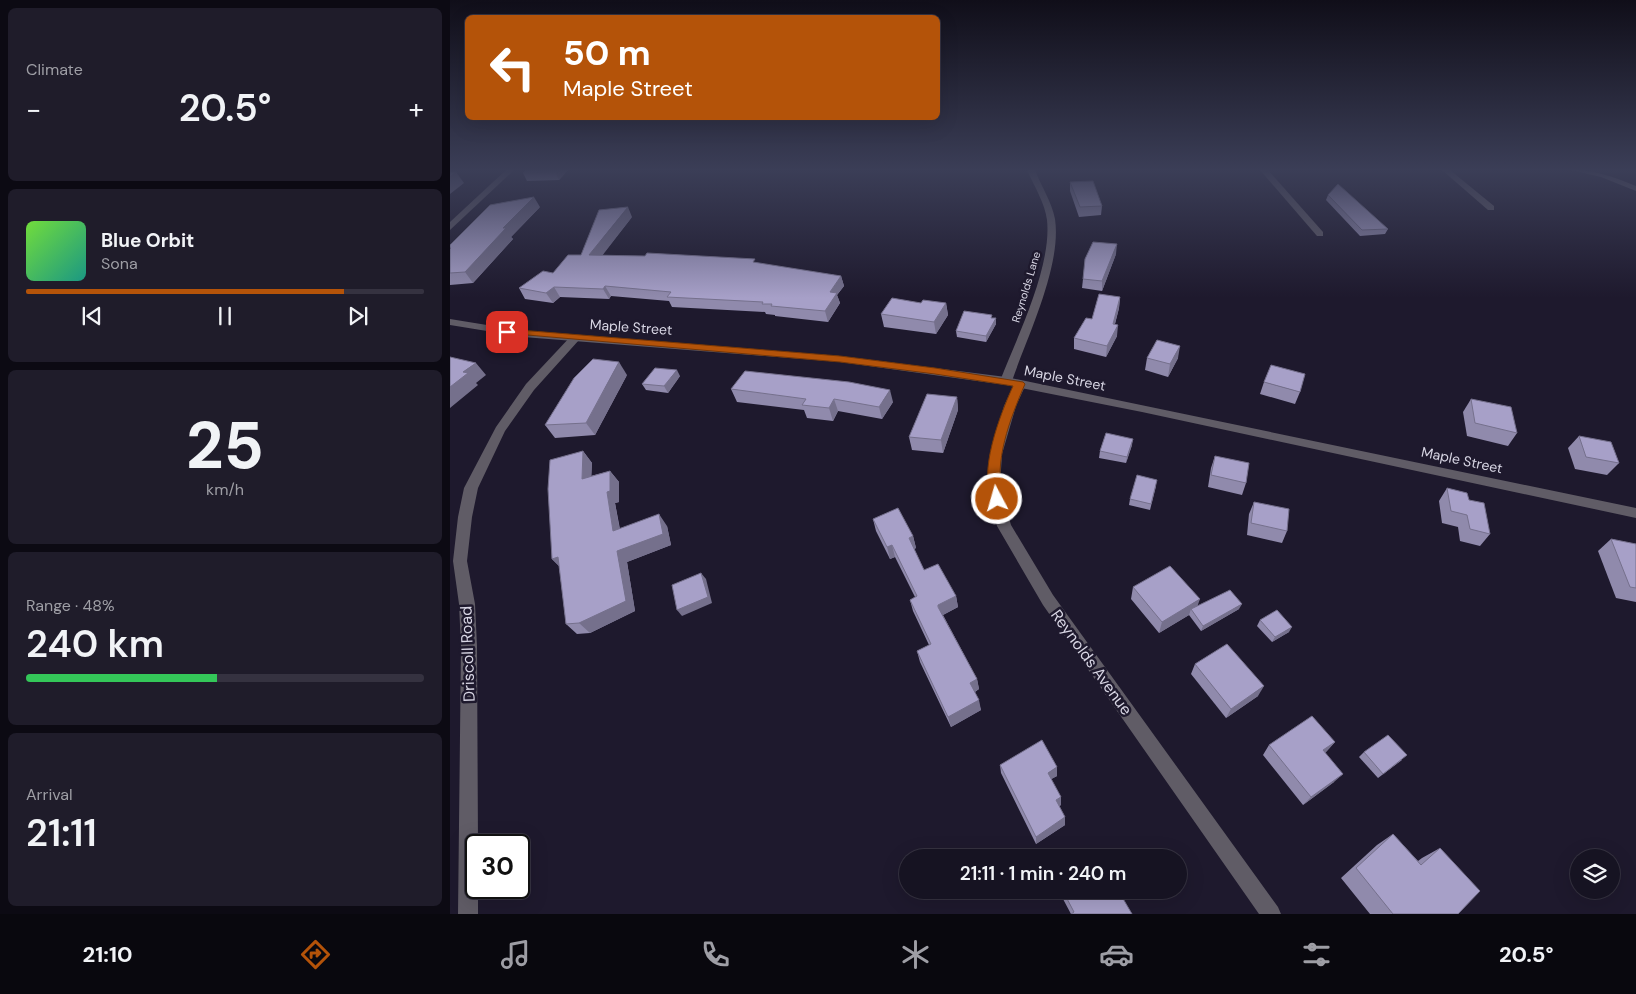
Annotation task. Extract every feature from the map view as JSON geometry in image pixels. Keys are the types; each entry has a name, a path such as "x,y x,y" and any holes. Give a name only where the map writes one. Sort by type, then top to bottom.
{"street":[{"path":"450,228 466,213"},
{"name":"Reynolds Lane","path":"1013,383 1047,262 1052,233 1048,213"},
{"path":"1301,213 1320,234"},
{"name":"Maple Street","path":"450,322 523,334 830,358 1013,383 1151,410 1636,513"},
{"name":"Driscoll Road","path":"468,914 469,646 467,604 455,564 471,488 500,430 530,387 574,338"},
{"name":"Reynolds Avenue","path":"1013,383 1010,406 996,454 994,486 1004,526 1048,600 1271,914"}],"building":[{"path":"482,213 518,213 465,272 450,273 450,245"},
{"path":"598,213 623,213 589,255 645,256 647,253 755,259 753,262 841,276 830,292 837,293 825,311 771,306 772,304 762,304 763,302 667,297 671,292 605,286 603,289 554,287 546,293 519,288 543,271 553,273 568,255 581,255"},
{"path":"1345,213 1370,213 1388,229 1362,230"},
{"path":"1093,242 1117,244 1102,281 1083,279 1085,259"},
{"path":"1099,294 1120,297 1113,324 1118,325 1107,346 1074,338 1086,318 1092,319"},
{"path":"892,298 921,303 923,300 946,303 934,322 881,314"},
{"path":"964,311 992,315 991,318 996,318 986,336 956,331"},
{"path":"1157,340 1180,346 1170,364 1147,358"},
{"path":"450,357 476,363 463,372 468,373 450,387"},
{"path":"593,359 619,362 586,423 545,425 574,378"},
{"path":"1271,365 1305,374 1300,392 1264,382"},
{"path":"655,368 677,370 664,386 642,384"},
{"path":"745,371 849,382 890,390 879,407 834,399 829,408 802,405 806,399 731,389"},
{"path":"927,394 957,397 941,440 909,437"},
{"path":"1471,399 1511,407 1517,433 1475,423"},
{"path":"1106,433 1133,439 1127,457 1100,451"},
{"path":"1579,436 1611,442 1619,463 1586,457"},
{"path":"583,451 582,479 610,471 610,491 607,492 613,531 659,514 663,534 617,551 626,601 579,623 566,624 558,557 552,559 548,489 550,460"},
{"path":"1215,456 1249,463 1246,483 1211,475"},
{"path":"1137,475 1157,480 1151,504 1130,499"},
{"path":"1447,488 1467,493 1469,500 1484,503 1490,534 1470,529 1467,515 1451,511"},
{"path":"1254,502 1289,509 1287,531 1251,523"},
{"path":"898,508 913,536 909,538 924,570 938,564 956,596 938,605 938,607 977,679 970,683 979,700 948,717 917,651 931,644 910,600 917,596 892,545 887,547 873,519"},
{"path":"1611,539 1636,544 1636,588 1630,587"},
{"path":"1170,566 1200,599 1162,622 1133,587"},
{"path":"701,573 708,597 677,610 672,585"},
{"path":"1230,590 1242,604 1203,626 1191,609"},
{"path":"1277,610 1292,627 1275,637 1260,620"},
{"path":"1227,644 1264,686 1231,709 1195,664"},
{"path":"1312,716 1335,742 1323,750 1343,774 1311,797 1269,745"},
{"path":"1388,735 1407,755 1383,774 1364,752"},
{"path":"1042,740 1057,767 1048,773 1061,797 1056,800 1065,817 1036,837 1000,765"},
{"path":"1393,834 1421,865 1440,848 1480,891 1458,914 1393,914 1356,868"},
{"path":"1067,899 1123,899 1132,914 1071,914 1074,912"}],"route":[{"path":"507,332 840,359 1020,384 1010,406 996,454 994,486 997,499"}]}
